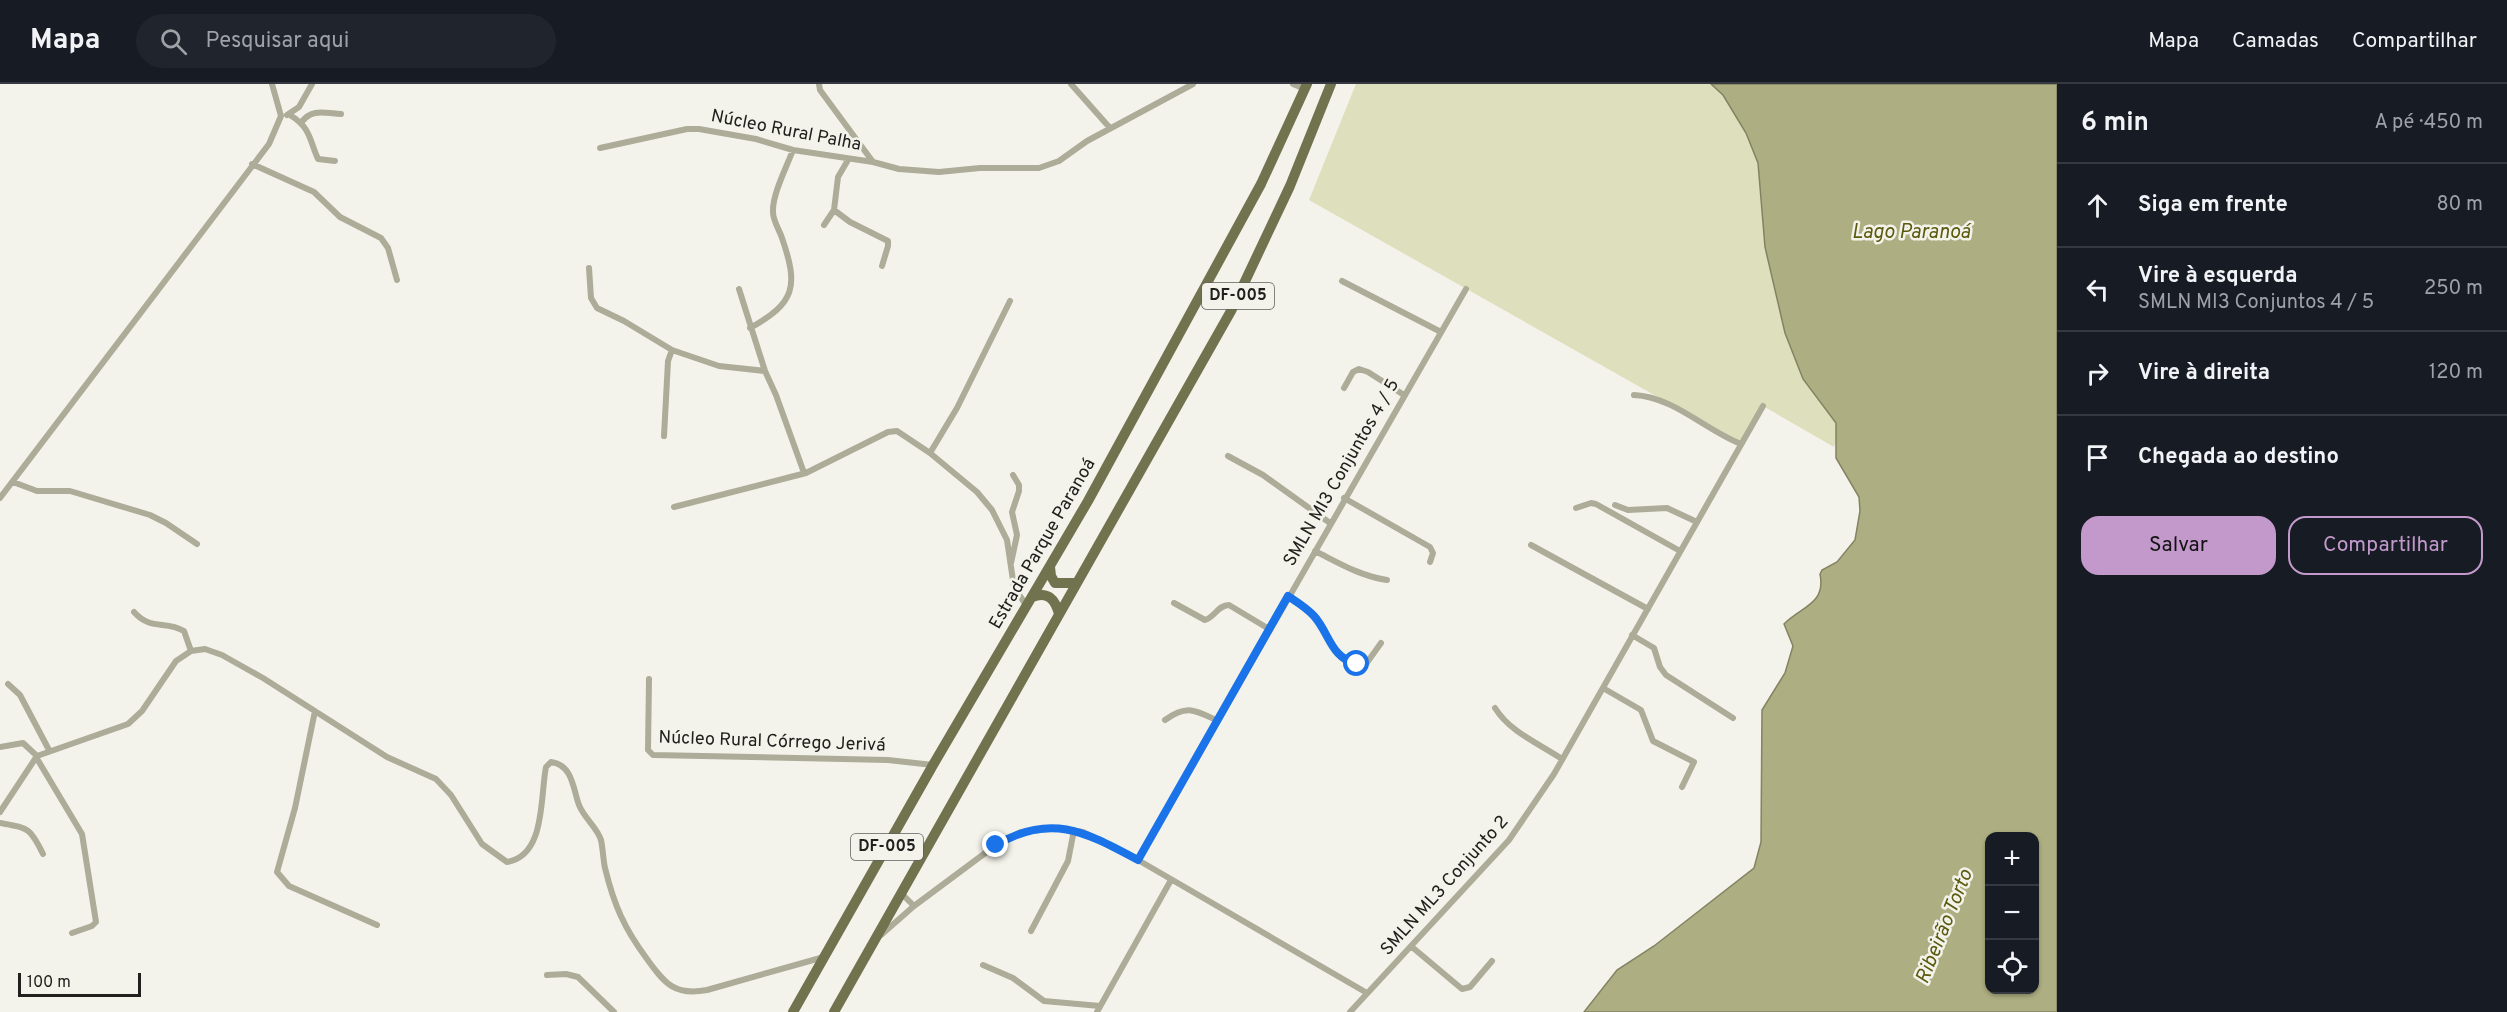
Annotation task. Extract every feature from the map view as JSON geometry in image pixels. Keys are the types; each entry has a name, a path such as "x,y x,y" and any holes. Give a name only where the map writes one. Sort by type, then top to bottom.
{"main road":[{"name":"DF-005","path":"834,1012 1241,290 1290,186 1331,84"},
{"name":"Estrada Parque Paranoá","path":"793,1012 933,765 1050,567 1215,270 1261,184 1306,87"},
{"path":"1050,567 1055,583 1077,584"},
{"path":"1029,601 1043,594 1049,596 1054,601 1059,614"}],"street":[{"path":"0,498 269,144 281,116 272,84"},
{"path":"281,116 290,115 299,107 312,84"},
{"name":"Núcleo Rural Palha","path":"819,84 820,90 873,162"},
{"path":"1071,84 1110,128"},
{"path":"873,162 899,169 939,172 980,168 1039,168 1059,161 1110,128 1193,84"},
{"path":"1293,84 1306,87"},
{"path":"301,123 305,116 312,112 341,114"},
{"path":"290,115 301,123 310,135 318,159 335,161"},
{"name":"Núcleo Rural Palha","path":"600,148 687,129 699,129 793,150 873,162"},
{"path":"750,328 783,306 789,296 791,280 789,263 773,212 793,150"},
{"path":"824,225 834,210 838,177 848,160"},
{"path":"252,164 314,192 340,217 381,238 388,248 397,280"},
{"path":"834,210 850,222 888,241 882,266"},
{"path":"589,268 591,298 597,308 624,321 672,350 719,366 765,370"},
{"path":"1342,281 1441,332"},
{"path":"739,289 765,370 802,470 806,473"},
{"name":"SMLN MI3 Conjuntos 4 / 5","path":"1138,860 1466,289"},
{"path":"930,453 957,408 1010,301"},
{"path":"664,436 668,361 672,350"},
{"path":"1344,388 1353,372 1359,369 1368,372 1404,395"},
{"path":"1634,395 1659,398 1724,437 1741,444"},
{"name":"SMLN ML3 Conjunto 2","path":"1350,1012 1523,822 1554,774 1763,406"},
{"path":"675,507 806,473 891,431 897,431 930,453 977,492 992,510 1004,531 1014,587 1029,601"},
{"path":"1228,456 1263,475 1330,524"},
{"path":"1011,566 1017,535 1012,512 1019,491 1013,475"},
{"path":"13,482 37,491 70,491 150,515 197,544"},
{"path":"1344,498 1430,547 1433,553 1430,562"},
{"path":"1576,508 1591,503 1596,504 1680,551"},
{"path":"1615,505 1628,510 1667,508 1697,522"},
{"path":"1531,545 1648,609"},
{"path":"1315,551 1370,578 1387,580"},
{"path":"1288,596 1316,618 1332,648 1351,663 1366,664 1381,643"},
{"path":"1174,603 1205,620 1221,607 1229,605 1269,629"},
{"path":"134,612 145,623 176,626 184,631 191,651"},
{"path":"1632,636 1654,648 1659,667 1666,675 1733,718"},
{"path":"0,812 37,756 128,724 142,711 176,661 191,651 205,649 222,655 387,757 436,779 451,795 482,844 507,862 518,859 536,834 541,814 546,767 551,762 564,767 570,777 580,809 601,840 607,874 621,920 655,971 676,989 689,992 707,990 824,957"},
{"name":"Núcleo Rural Córrego Jerivá","path":"649,679 648,750 653,755 888,759 933,765"},
{"path":"8,684 23,701 49,750"},
{"path":"1603,688 1641,711 1653,741 1694,762 1682,787"},
{"path":"1494,708 1513,729 1562,759"},
{"path":"1165,720 1177,711 1188,709 1218,721"},
{"path":"315,711 295,808 276,872 289,886 377,925"},
{"path":"0,747 23,743 37,756 85,840 96,922 92,926 72,933"},
{"path":"0,823 22,826 35,839 43,854"},
{"path":"872,943 914,906 1007,838 1039,829 1074,830 1091,835 1138,860 1367,993"},
{"path":"1031,931 1068,861 1074,830"},
{"path":"982,965 1013,978 1044,1001 1098,1009 1171,880"},
{"path":"902,893 914,906"},
{"path":"1412,946 1462,989 1470,987 1492,961"},
{"path":"547,975 566,974 578,977 614,1012"}],"shaded area":[{"path":"1356,84 1711,84 1723,95 1746,133 1758,164 1765,247 1785,333 1836,423 1838,433 1834,447 1763,406 1741,444 1309,200"}],"water":[{"name":"Lago Paranoá","path":"1711,84 2057,84 2057,1012 1584,1012 1617,970 1654,946 1754,868 1761,842 1762,710 1785,673 1793,646 1784,624 1811,604 1819,592 1822,570 1837,562 1855,540 1860,511 1859,497 1836,458 1836,423 1803,379 1785,333 1765,247 1758,163 1746,133 1723,95"}],"route":[{"path":"996,845 1021,832 1058,828 1091,835 1138,860 1288,596 1316,618 1332,648 1339,656 1357,664"}],"water label":[{"name":"Ribeirão Torto","path":"1945,927"}]}
